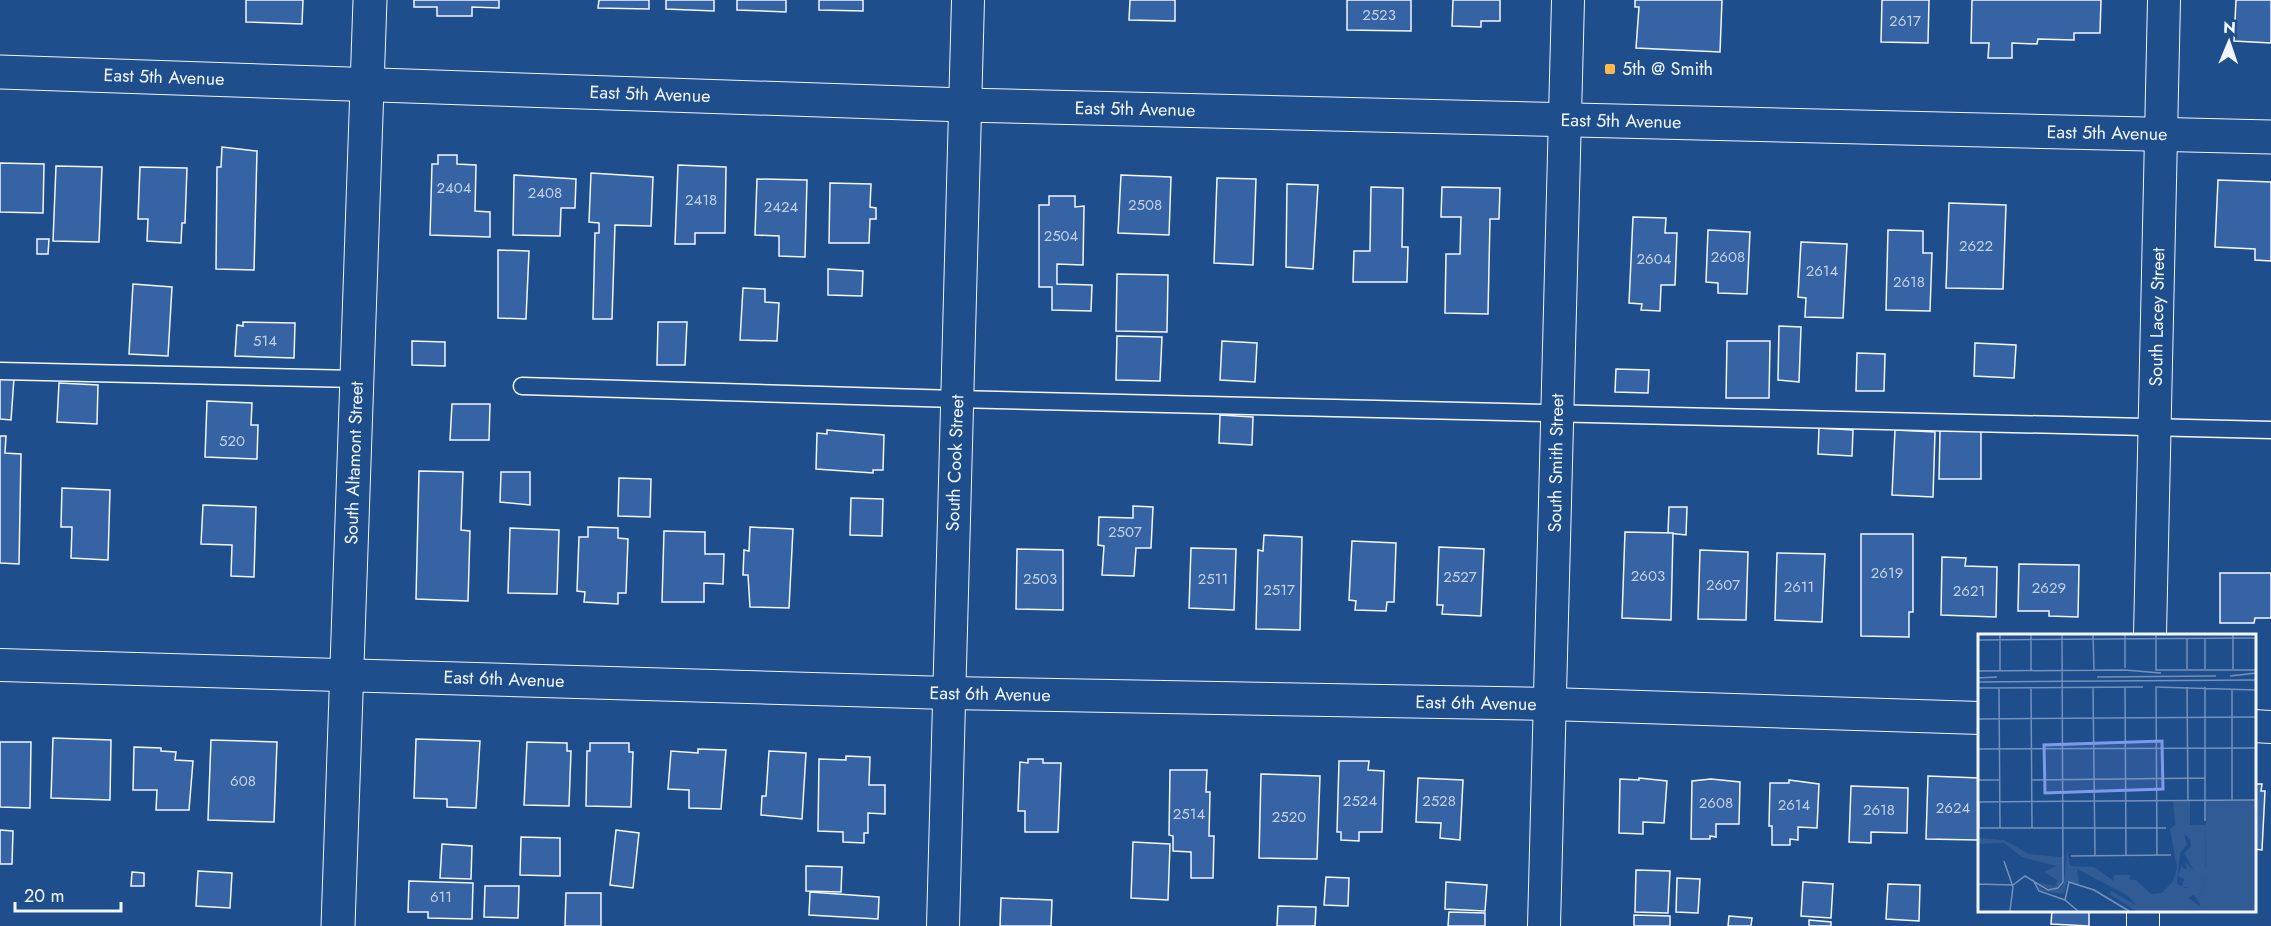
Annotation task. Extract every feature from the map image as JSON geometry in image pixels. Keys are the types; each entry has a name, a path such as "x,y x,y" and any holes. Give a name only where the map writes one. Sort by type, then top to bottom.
{"street":[{"name":"South Altamont Street","path":"338,926 370,0"},
{"name":"South Cook Street","path":"943,926 968,0"},
{"name":"South Smith Street","path":"1544,926 1568,0"},
{"name":"South Lacey Street","path":"2150,634 2164,0"},
{"name":"East 5th Avenue","path":"0,72 964,105 2271,137"},
{"name":"East 6th Avenue","path":"0,665 948,693 1550,704 1978,718"},
{"path":"2256,726 2271,727"}],"lane":[{"path":"0,371 357,380"},
{"path":"522,386 956,399 1557,411 2271,430"}],"building":[{"path":"246,0 303,0 302,24 246,22"},
{"path":"414,0 499,0 499,8 472,7 472,16 437,16 437,7 414,7"},
{"path":"599,0 649,0 649,9 598,8"},
{"path":"666,0 714,0 714,11 666,9"},
{"path":"737,0 786,0 786,12 737,10"},
{"path":"819,0 863,0 863,11 819,10"},
{"path":"1130,0 1175,0 1175,21 1129,20"},
{"path":"1347,0 1411,0 1411,31 1347,30"},
{"path":"1453,0 1500,0 1500,21 1481,21 1481,27 1452,26"},
{"path":"1635,0 1722,0 1720,52 1636,48 1639,7 1635,7"},
{"path":"1882,0 1929,0 1928,43 1881,42"},
{"path":"1972,0 2101,0 2100,33 2074,33 2074,40 2038,39 2037,44 2012,43 2012,58 1988,58 1989,43 1971,43"},
{"path":"2236,0 2271,0 2271,43 2234,41"},
{"path":"222,147 257,151 254,270 216,269 217,167 221,167"},
{"path":"438,155 457,155 457,164 476,165 475,211 490,212 490,237 430,235 432,164 438,164"},
{"path":"0,163 44,164 43,213 0,212"},
{"path":"678,165 726,167 725,233 695,233 695,244 675,244"},
{"path":"56,166 102,167 99,242 53,241"},
{"path":"140,167 187,168 185,223 182,223 181,243 147,241 148,219 138,219"},
{"path":"591,173 653,177 651,226 615,225 612,319 593,319 595,233 599,233 599,223 589,222"},
{"path":"514,175 576,179 575,208 561,208 560,236 513,235"},
{"path":"1121,175 1171,177 1169,235 1118,233"},
{"path":"1217,178 1256,179 1253,265 1214,263"},
{"path":"757,179 807,180 805,257 779,256 779,236 755,235"},
{"path":"2218,180 2271,182 2271,261 2255,260 2255,249 2215,247"},
{"path":"830,183 871,184 870,207 876,208 876,219 870,219 869,243 829,243"},
{"path":"1287,184 1318,185 1313,269 1286,267"},
{"path":"1371,187 1403,188 1402,247 1408,247 1407,282 1353,282 1354,251 1370,251"},
{"path":"1442,187 1500,188 1499,219 1490,219 1488,314 1445,313 1446,254 1460,254 1461,217 1441,217"},
{"path":"1049,196 1075,196 1075,207 1084,206 1083,265 1057,264 1057,284 1092,285 1091,311 1052,310 1052,287 1039,287 1039,205 1049,205"},
{"path":"1949,203 2006,205 2003,289 1946,288"},
{"path":"1633,217 1666,218 1665,233 1677,233 1675,285 1661,285 1660,311 1641,310 1642,304 1629,303"},
{"path":"1708,230 1750,232 1747,294 1718,293 1718,283 1706,282"},
{"path":"1888,230 1923,231 1923,253 1932,253 1930,311 1886,310"},
{"path":"37,239 49,239 48,254 37,254"},
{"path":"1801,242 1847,244 1843,318 1805,317 1806,298 1798,297"},
{"path":"498,250 529,251 526,319 498,318"},
{"path":"828,269 863,271 862,296 828,295"},
{"path":"1117,274 1168,275 1167,332 1116,331"},
{"path":"133,284 172,287 168,356 129,354"},
{"path":"743,288 765,289 765,302 779,303 777,341 740,340"},
{"path":"243,322 295,323 294,358 235,356 237,325 243,326"},
{"path":"658,322 687,322 685,365 657,365"},
{"path":"1779,326 1801,327 1799,382 1778,380"},
{"path":"1117,336 1162,337 1160,381 1116,380"},
{"path":"412,341 445,342 445,366 412,365"},
{"path":"1222,341 1257,343 1255,382 1220,380"},
{"path":"1727,341 1770,341 1769,398 1726,398"},
{"path":"1975,343 2016,345 2014,378 1974,376"},
{"path":"1857,353 1885,354 1884,391 1856,391"},
{"path":"1616,369 1649,370 1648,393 1615,392"},
{"path":"0,377 14,378 11,420 0,419"},
{"path":"59,383 98,385 97,424 57,422"},
{"path":"207,401 252,403 251,425 258,425 257,459 205,457"},
{"path":"452,404 490,404 489,440 450,440"},
{"path":"1220,415 1253,417 1252,445 1219,443"},
{"path":"1819,428 1853,430 1852,456 1818,454"},
{"path":"827,430 884,435 883,470 873,470 873,473 816,469 817,433 827,434"},
{"path":"1895,430 1935,432 1933,497 1892,495"},
{"path":"1940,431 1981,431 1981,479 1939,479"},
{"path":"0,436 6,436 5,453 21,454 19,564 0,563"},
{"path":"419,471 463,472 461,530 470,531 468,601 416,599"},
{"path":"501,472 530,472 530,505 500,502"},
{"path":"619,478 651,479 650,517 618,516"},
{"path":"62,488 110,490 108,560 71,558 72,527 61,527"},
{"path":"851,498 883,499 882,536 850,535"},
{"path":"203,505 256,507 254,577 231,576 232,545 201,544"},
{"path":"1133,506 1153,507 1151,548 1136,548 1134,576 1102,575 1104,546 1098,545 1099,517 1133,518"},
{"path":"1669,507 1687,507 1686,535 1668,533"},
{"path":"588,527 618,528 618,538 628,539 626,593 618,593 618,604 584,602 585,592 577,591 579,537 588,537"},
{"path":"750,527 793,529 789,608 750,607 748,575 743,575 744,550 749,551"},
{"path":"510,528 559,530 557,594 508,593"},
{"path":"664,531 705,532 705,554 724,554 723,584 704,583 704,602 662,602"},
{"path":"1625,532 1673,533 1671,620 1622,618"},
{"path":"1861,534 1913,534 1913,612 1909,612 1909,637 1861,636"},
{"path":"1264,535 1302,537 1300,630 1256,629 1258,550 1263,551"},
{"path":"1352,541 1396,543 1394,602 1387,602 1386,611 1355,610 1356,601 1349,600"},
{"path":"1439,547 1484,549 1481,616 1442,614 1443,605 1437,605"},
{"path":"1191,548 1236,549 1234,610 1189,608"},
{"path":"1017,549 1063,550 1063,610 1016,609"},
{"path":"1700,550 1748,552 1746,620 1698,619"},
{"path":"1777,553 1825,554 1822,622 1775,620"},
{"path":"1942,557 1966,558 1965,566 1997,567 1996,617 1941,615"},
{"path":"2019,564 2079,565 2078,617 2049,616 2049,611 2018,611"},
{"path":"2220,573 2271,573 2271,618 2255,618 2254,623 2220,623"},
{"path":"53,738 111,740 110,800 51,798"},
{"path":"416,739 480,741 476,808 447,807 447,799 414,798"},
{"path":"211,740 277,742 274,822 208,820"},
{"path":"0,742 31,742 30,808 0,807"},
{"path":"527,742 567,743 567,751 571,751 569,806 524,805"},
{"path":"590,743 629,743 629,752 633,752 631,807 586,806 587,751 590,751"},
{"path":"134,747 161,748 161,751 176,752 175,760 193,761 189,810 156,810 157,790 133,790"},
{"path":"698,749 726,750 721,809 689,808 689,790 668,789 671,751 698,753"},
{"path":"769,751 806,753 802,819 761,815 762,796 766,796"},
{"path":"846,756 870,757 869,785 885,785 885,814 868,813 868,833 864,833 864,843 843,842 843,832 818,831 819,759 846,760"},
{"path":"1028,759 1043,759 1043,763 1061,763 1058,832 1025,832 1025,811 1018,811 1020,762 1028,763"},
{"path":"1339,761 1369,761 1368,770 1384,771 1382,832 1359,832 1359,841 1341,840 1341,832 1337,832"},
{"path":"1170,770 1207,770 1206,792 1210,792 1209,836 1214,836 1213,878 1191,878 1191,852 1173,851 1173,836 1169,835"},
{"path":"1261,774 1320,776 1317,859 1259,858"},
{"path":"1928,776 1978,778 1978,840 1926,839"},
{"path":"1418,778 1463,780 1460,840 1440,838 1441,823 1416,822"},
{"path":"1639,778 1667,781 1664,823 1643,822 1643,834 1619,833 1620,779 1639,780"},
{"path":"1711,779 1740,782 1739,824 1716,824 1716,837 1691,839 1692,781"},
{"path":"1789,780 1819,784 1817,828 1798,827 1798,840 1790,839 1790,845 1772,845 1772,826 1769,826 1770,783 1789,783"},
{"path":"2256,784 2262,784 2261,791 2265,791 2262,850 2256,849"},
{"path":"1851,786 1908,788 1907,833 1871,832 1871,843 1849,842"},
{"path":"0,830 13,831 12,864 0,864"},
{"path":"616,830 639,833 633,888 610,885"},
{"path":"521,837 560,838 560,876 520,875"},
{"path":"1133,842 1170,844 1168,900 1131,898"},
{"path":"442,844 472,846 471,879 440,878"},
{"path":"806,866 842,867 841,892 806,891"},
{"path":"1636,870 1670,871 1668,913 1635,912"},
{"path":"198,871 232,873 230,908 196,906"},
{"path":"132,872 144,873 144,886 131,886"},
{"path":"1326,877 1349,878 1348,906 1324,905"},
{"path":"1677,878 1700,879 1698,913 1676,912"},
{"path":"409,881 473,883 472,919 428,918 428,912 408,912"},
{"path":"1446,882 1487,885 1485,911 1445,909"},
{"path":"1803,882 1833,884 1831,918 1801,916"},
{"path":"1888,884 1920,885 1919,921 1886,919"},
{"path":"485,886 519,886 518,918 484,917"},
{"path":"810,892 879,897 878,919 809,915"},
{"path":"566,893 601,893 601,926 565,926"},
{"path":"1001,898 1052,900 1051,926 1000,926"},
{"path":"1278,906 1316,907 1315,926 1277,926"},
{"path":"2052,911 2089,911 2089,926 2051,924"},
{"path":"1449,912 1485,913 1485,926 1448,926"},
{"path":"1634,915 1670,916 1670,926 1634,926"},
{"path":"1729,916 1752,918 1751,926 1728,926"},
{"path":"1809,920 1831,922 1831,926 1809,926"}],"place":[{"name":"5th @ Smith","path":"1610,69"}]}
